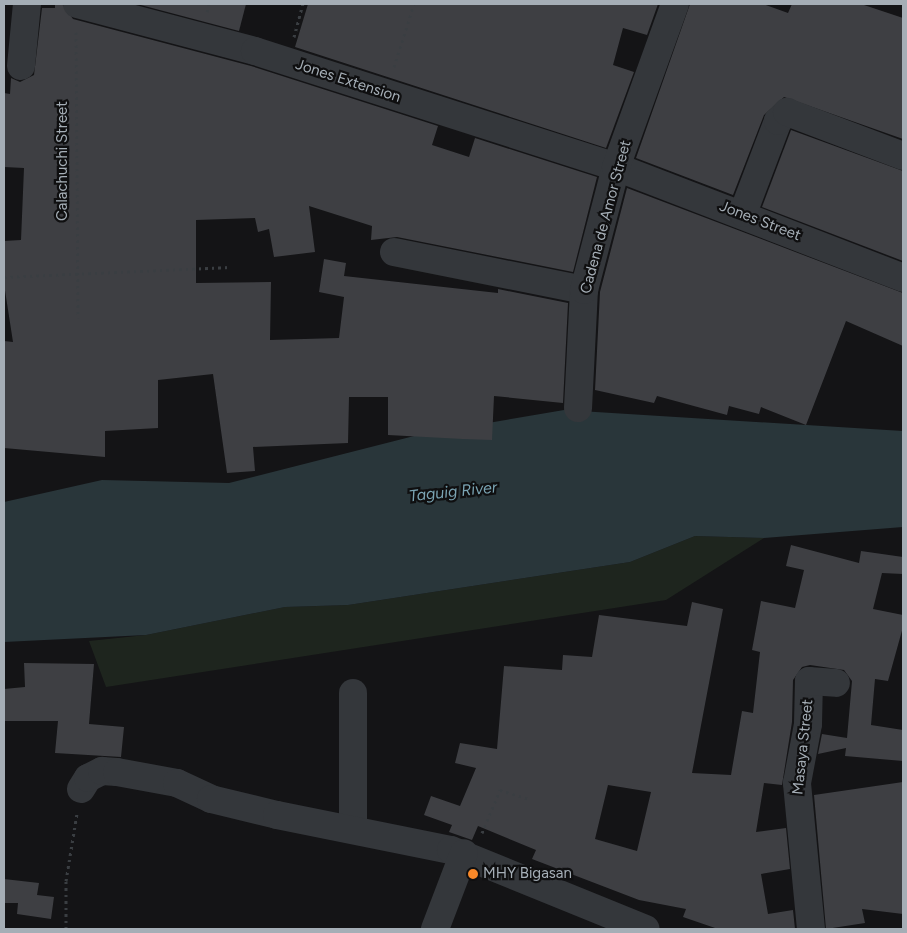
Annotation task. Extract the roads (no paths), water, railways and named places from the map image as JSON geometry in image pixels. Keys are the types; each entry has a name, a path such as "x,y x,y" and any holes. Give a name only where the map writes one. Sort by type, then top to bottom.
{"street":[{"path":"21,66 28,4"},
{"name":"Jones Extension","path":"77,4 288,61 616,167"},
{"name":"Cadena de Amor Street","path":"578,408 584,290 616,167 675,4"},
{"path":"743,213 778,121 787,112 903,156"},
{"name":"Jones Street","path":"616,167 743,213 903,278"},
{"path":"394,252 584,290"},
{"name":"Masaya Street","path":"811,929 797,783 808,724 809,682 836,683"},
{"path":"353,693 353,828"},
{"path":"81,789 88,778 102,771 117,772 177,783 211,799 278,815 353,828 468,855 646,929"},
{"path":"435,929 468,855"}],"water":[{"name":"Taguig River","path":"564,410 903,431 903,527 764,538 695,536 630,562 348,605 285,607 146,635 4,642 4,502 102,480 229,483 418,435"}],"place":[{"name":"MHY Bigasan","path":"473,874"}]}
